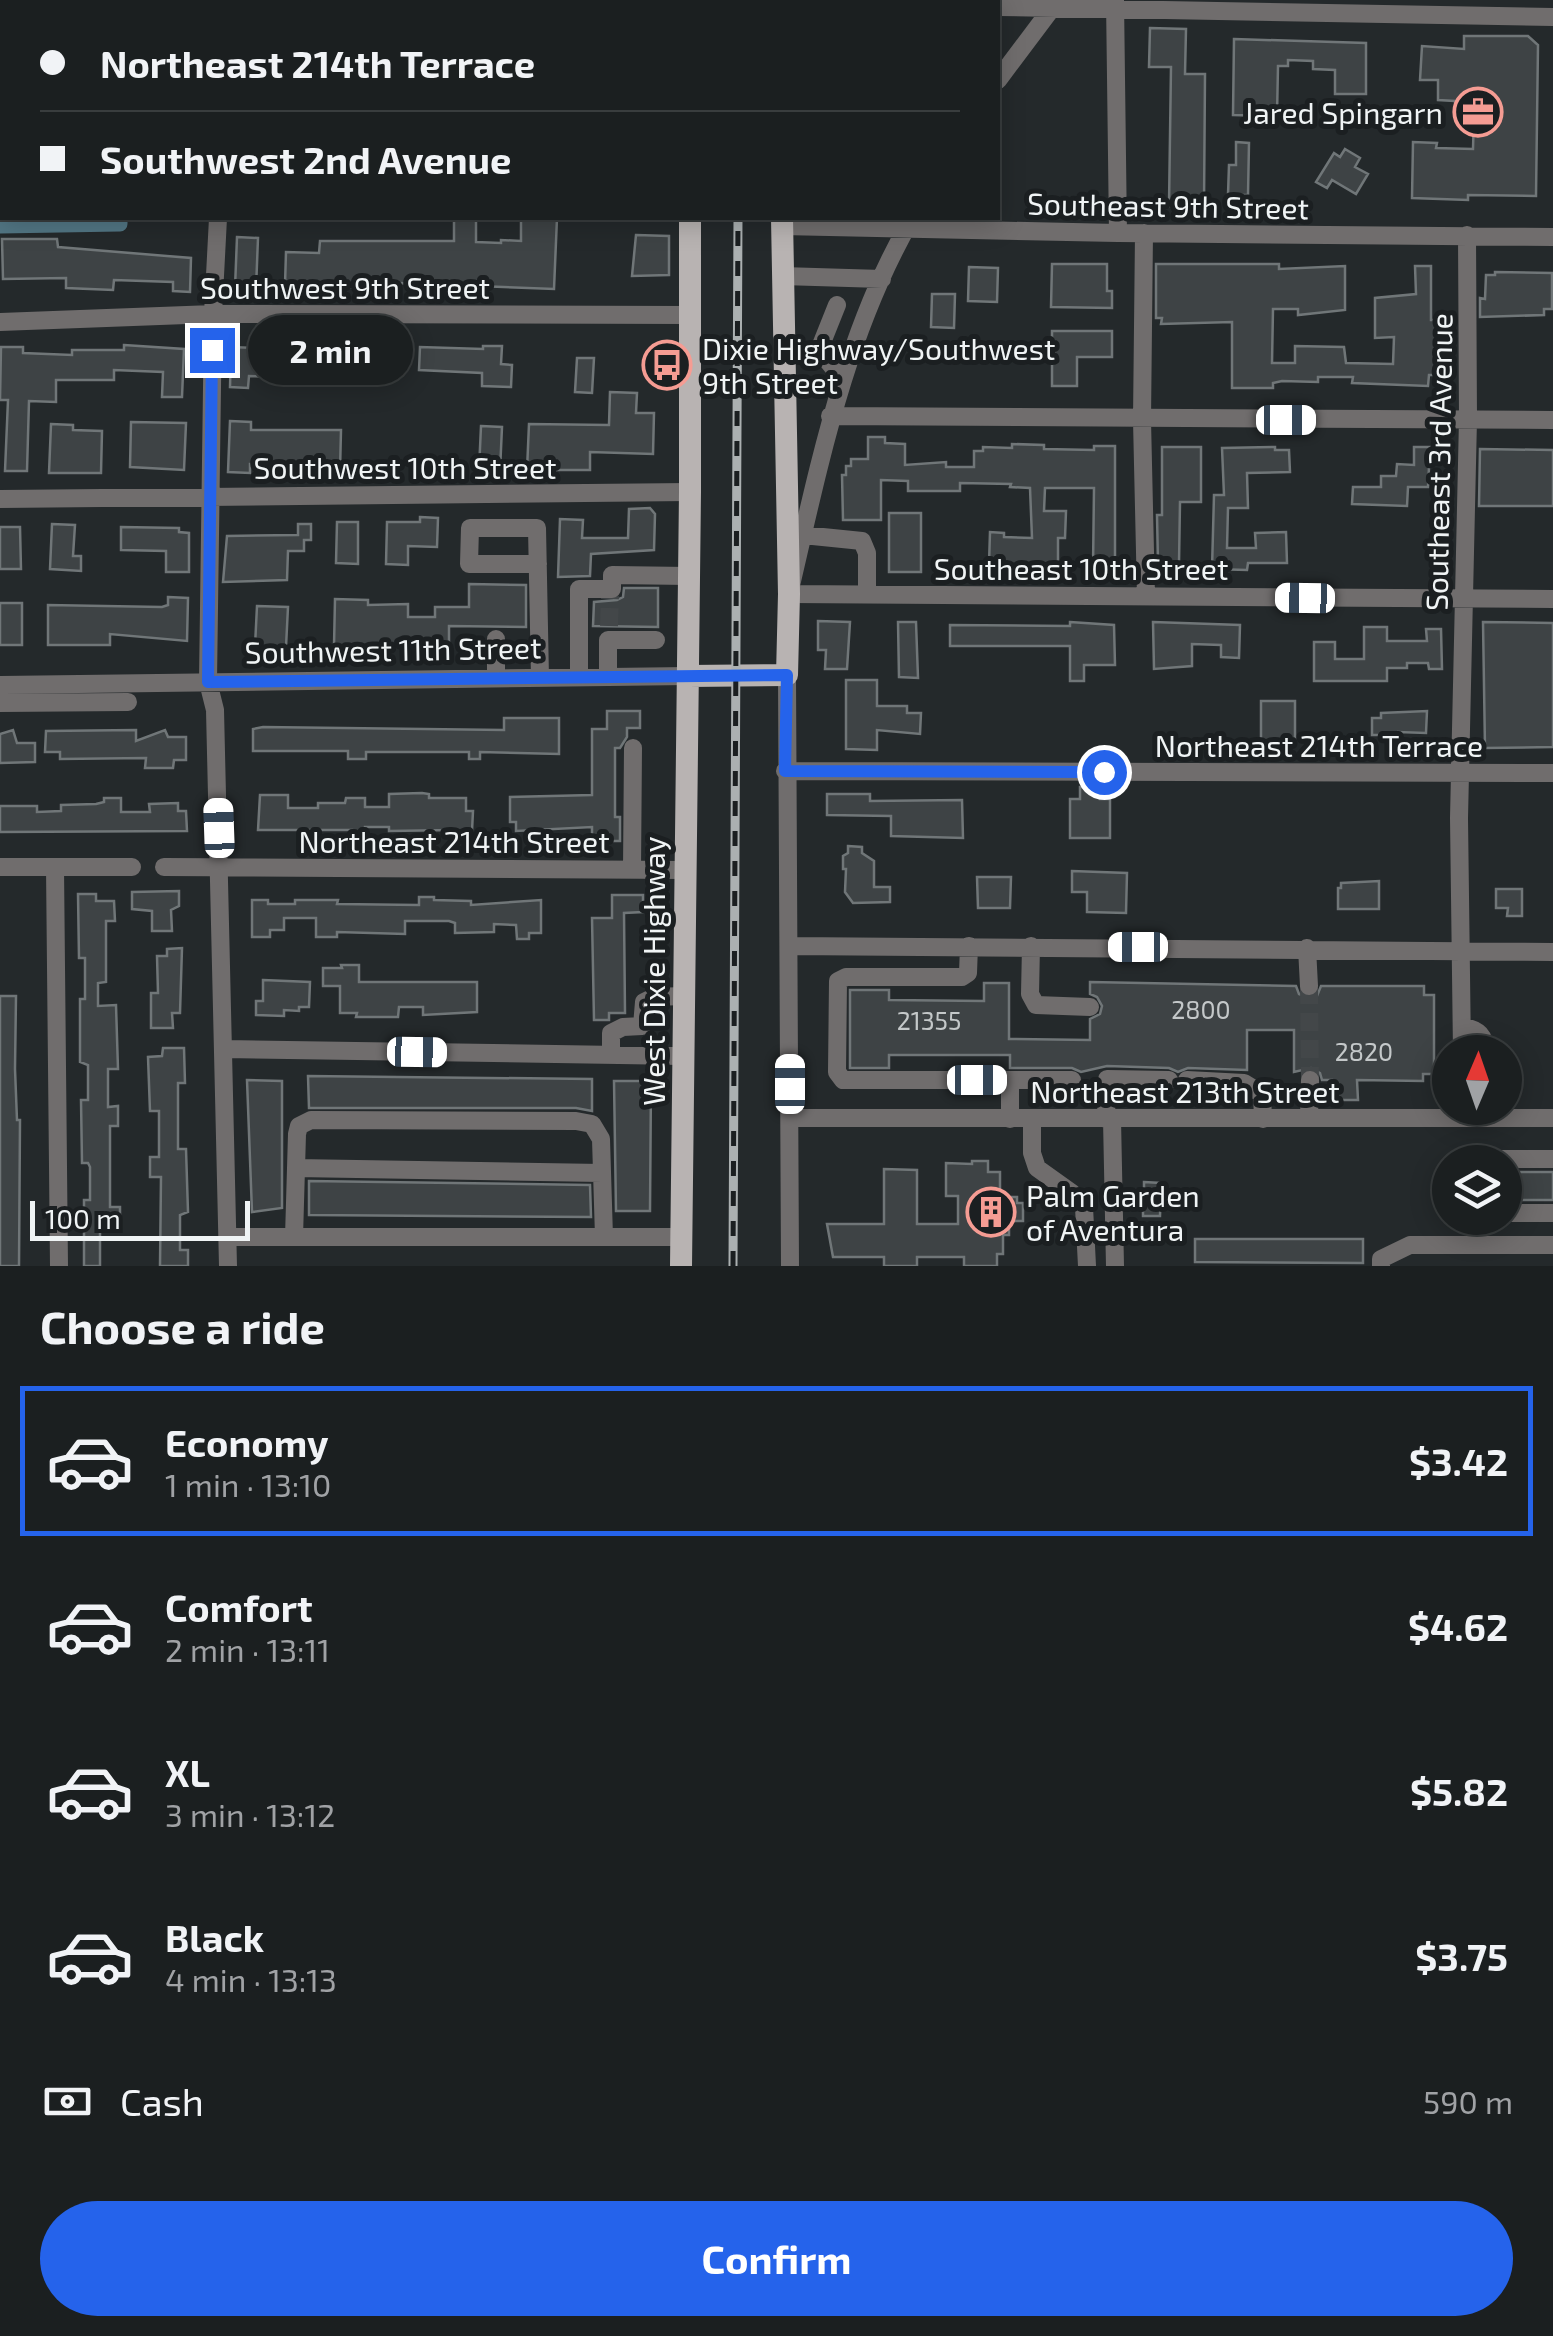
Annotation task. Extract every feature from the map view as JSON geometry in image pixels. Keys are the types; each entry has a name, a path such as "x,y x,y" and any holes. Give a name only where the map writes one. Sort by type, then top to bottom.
{"main road":[{"name":"West Dixie Highway","path":"681,1266 690,220"},
{"path":"782,222 787,675"},
{"name":"Southwest 11th Street","path":"688,676 787,675"}],"street":[{"path":"1000,77 1056,4"},
{"path":"1117,4 1118,234"},
{"path":"1000,7 1117,4 1482,8 1553,17"},
{"path":"218,220 208,682 216,710 228,1266"},
{"name":"Southeast 9th Street","path":"782,222 909,223 1118,234 1553,237"},
{"path":"789,594 830,416 882,279 909,223"},
{"path":"1144,233 1142,420 1146,596"},
{"name":"Southeast 3rd Avenue","path":"1462,1035 1460,772 1468,419 1467,235"},
{"path":"782,276 843,292 882,279"},
{"path":"819,350 843,292"},
{"name":"Southwest 9th Street","path":"0,322 213,314 691,315"},
{"path":"784,350 819,350"},
{"path":"819,350 843,380"},
{"path":"830,416 1553,420"},
{"name":"Southwest 10th Street","path":"0,499 690,492"},
{"path":"802,535 862,541 867,553 867,594"},
{"path":"538,564 540,678"},
{"path":"580,677 580,589 611,593 612,575 689,576"},
{"name":"Southeast 10th Street","path":"789,594 1553,599"},
{"path":"608,677 608,633 656,640"},
{"path":"496,639 496,678"},
{"path":"787,675 790,1266"},
{"name":"Southwest 11th Street","path":"0,684 688,676"},
{"path":"0,703 128,702"},
{"path":"632,870 634,748"},
{"name":"Northeast 214th Terrace","path":"785,771 1553,773"},
{"path":"0,867 132,867"},
{"path":"55,867 59,1266"},
{"name":"Northeast 214th Street","path":"164,867 684,870"},
{"path":"790,946 1553,952"},
{"path":"970,946 968,972 962,978 846,976 838,981 837,1072 843,1080 1072,1080"},
{"path":"1031,946 1030,994 1036,1005 1090,1007"},
{"path":"1307,948 1309,986"},
{"path":"1530,953 1553,964"},
{"path":"610,1055 611,1033 623,1026 642,1026 644,1002 654,997 683,996"},
{"path":"1462,1026 1483,1035"},
{"path":"224,1048 682,1056"},
{"path":"1115,1266 1108,1079 1244,1083 1262,1094 1263,1118"},
{"path":"1010,1080 1010,1119"},
{"path":"1309,1118 1310,1080"},
{"name":"Northeast 213th Street","path":"790,1118 1309,1118 1432,1113"},
{"name":"Northeast 213th Street","path":"1522,1116 1553,1118"},
{"path":"1032,1119 1033,1161 1037,1168 1072,1193 1084,1207 1087,1266"},
{"path":"294,1238 296,1134 299,1126 311,1120 592,1124 601,1138 604,1237"},
{"path":"1522,1159 1553,1159"},
{"path":"296,1168 602,1173"},
{"path":"1522,1213 1553,1214"},
{"path":"227,1238 681,1237"},
{"path":"1379,1266 1382,1259 1410,1245 1553,1246"},
{"path":"1444,1245 1445,1266"}],"building":[{"path":"1150,28 1186,29 1185,74 1205,74 1204,206 1169,206 1171,67 1149,67"},
{"path":"1464,36 1528,36 1538,45 1536,196 1412,198 1413,142 1437,143 1436,148 1473,149 1474,113 1455,113 1455,101 1438,100 1438,80 1420,80 1422,46 1464,49"},
{"path":"1234,39 1366,43 1366,94 1335,94 1335,70 1313,69 1313,61 1288,60 1288,66 1278,66 1277,116 1233,115"},
{"path":"1236,142 1249,143 1248,195 1228,195 1229,165 1236,165"},
{"path":"1345,149 1360,158 1355,167 1368,174 1356,194 1332,180 1327,188 1316,182 1334,153 1340,157"},
{"path":"454,220 476,220 476,242 501,243 521,241 521,220 557,220 554,289 400,283 373,288 285,285 286,252 319,253 320,241 454,241"},
{"path":"636,235 669,236 669,275 632,276"},
{"path":"237,237 258,238 256,289 235,288"},
{"path":"2,239 57,239 58,247 191,258 190,292 173,291 173,282 114,280 113,290 66,288 66,278 3,279"},
{"path":"1052,264 1107,264 1107,291 1112,291 1112,308 1051,307"},
{"path":"1156,264 1279,264 1279,269 1345,266 1345,310 1298,315 1298,309 1273,309 1272,363 1295,363 1295,346 1344,347 1346,363 1393,364 1394,337 1375,338 1375,298 1416,294 1415,266 1431,266 1431,320 1436,320 1438,347 1435,375 1429,375 1428,386 1352,383 1353,377 1318,377 1318,382 1273,383 1273,388 1232,388 1232,322 1161,324 1162,318 1156,318"},
{"path":"969,267 998,268 997,302 968,301"},
{"path":"1552,273 1552,309 1544,309 1544,315 1480,317 1486,275"},
{"path":"932,294 955,294 954,328 931,327"},
{"path":"1052,331 1112,331 1112,357 1077,357 1077,386 1052,386"},
{"path":"338,342 354,343 353,378 334,377 334,383 287,384 287,377 249,376 248,388 230,387 231,347 338,346"},
{"path":"124,345 184,349 182,397 162,397 163,372 114,370 114,380 56,380 56,402 29,401 27,471 5,471 8,400 0,400 1,347 23,347 23,353 72,355 72,350 124,350"},
{"path":"502,346 501,364 512,365 511,387 482,386 482,373 419,370 420,347"},
{"path":"577,358 594,358 592,393 575,392"},
{"path":"610,392 637,393 636,413 654,413 653,454 590,452 590,470 527,470 529,424 609,425"},
{"path":"230,421 251,422 251,430 341,430 340,471 318,470 318,466 250,464 250,473 228,472"},
{"path":"131,422 186,423 184,470 130,467"},
{"path":"51,424 102,431 101,473 49,473"},
{"path":"481,426 502,427 500,471 479,470"},
{"path":"868,437 885,437 885,443 905,444 905,465 946,462 946,467 974,467 974,451 983,451 983,447 1012,448 1012,444 1094,450 1094,446 1115,446 1115,568 1093,568 1094,488 1045,488 1044,511 1066,511 1065,538 1058,538 1058,570 989,564 990,532 1032,538 1030,488 960,483 960,491 908,491 908,481 881,480 881,520 843,520 842,475 846,475 851,459 868,459"},
{"path":"1162,447 1201,447 1201,502 1180,502 1179,564 1158,564"},
{"path":"1414,447 1430,447 1428,487 1408,487 1407,506 1352,504 1353,487 1381,487 1381,476 1396,476 1397,464 1414,465"},
{"path":"1222,448 1289,450 1290,472 1247,473 1248,508 1228,508 1227,548 1256,548 1255,533 1286,532 1287,563 1248,563 1247,570 1212,569 1214,495 1224,495"},
{"path":"1480,449 1553,450 1553,506 1479,506"},
{"path":"650,508 655,514 654,550 591,554 590,576 558,577 560,519 583,520 582,538 628,538 629,509"},
{"path":"889,513 921,513 921,572 889,572"},
{"path":"420,517 438,518 437,547 408,546 408,565 386,564 387,522 420,522"},
{"path":"337,522 358,522 358,564 336,563"},
{"path":"52,524 75,525 73,556 81,556 81,571 50,569"},
{"path":"298,524 311,524 311,540 304,540 304,551 288,551 287,580 223,582 227,536 298,535"},
{"path":"0,527 20,527 21,569 0,569"},
{"path":"121,527 179,528 179,532 189,533 189,572 166,572 166,551 121,550"},
{"path":"469,584 526,585 526,627 449,626 449,645 334,646 335,599 368,600 368,605 408,604 408,617 435,617 435,607 469,607"},
{"path":"624,588 658,588 658,627 593,626 594,602 617,600 623,597"},
{"path":"168,597 188,598 187,641 110,634 110,645 48,645 48,605 162,607 168,605"},
{"path":"0,603 22,603 22,645 0,645"},
{"path":"257,606 288,607 286,647 255,646"},
{"path":"818,621 850,622 847,669 825,669 826,650 818,650"},
{"path":"898,622 916,622 918,678 899,677"},
{"path":"1070,622 1114,625 1115,665 1084,665 1084,681 1070,681 1070,646 950,646 950,625 1070,626"},
{"path":"1153,622 1240,625 1239,658 1221,657 1221,645 1192,644 1192,666 1154,669"},
{"path":"1483,622 1553,623 1553,747 1485,748"},
{"path":"1364,627 1387,627 1387,641 1427,641 1426,629 1441,629 1442,669 1429,669 1428,663 1407,663 1407,668 1387,668 1387,681 1314,681 1314,642 1335,642 1335,659 1364,659"},
{"path":"846,680 877,680 877,706 907,706 907,713 921,713 920,734 877,730 877,750 846,749"},
{"path":"1261,701 1295,701 1295,741 1261,741"},
{"path":"607,711 640,711 640,728 627,728 627,737 620,748 615,748 615,817 620,817 620,841 592,841 592,827 516,831 516,822 510,822 510,797 592,795 592,729 607,729"},
{"path":"1427,711 1426,733 1398,732 1397,741 1382,741 1382,735 1372,735 1372,718 1381,718 1381,713"},
{"path":"504,718 559,718 559,754 480,752 480,759 469,759 469,752 366,752 366,759 348,759 348,751 253,751 253,729 263,727 504,730"},
{"path":"13,730 17,743 35,743 35,762 0,763 0,734"},
{"path":"136,730 136,741 165,730 168,737 186,737 186,760 174,760 173,768 145,768 146,758 60,759 60,752 45,752 46,731"},
{"path":"1080,787 1100,787 1100,799 1110,799 1110,838 1070,838 1070,799 1080,799"},
{"path":"389,794 429,794 429,798 466,798 466,811 473,811 472,831 389,831 389,827 365,827 365,833 258,830 260,795 288,795 288,808 318,808 318,803 345,803 346,798 365,798 365,807 389,807"},
{"path":"827,794 870,794 870,801 962,800 963,838 891,836 891,816 827,815"},
{"path":"104,798 121,798 121,812 150,812 149,804 178,803 178,811 186,811 187,831 0,832 0,806 37,806 37,812 61,811 61,805 96,804 104,802"},
{"path":"848,846 862,847 862,853 874,861 874,887 890,887 890,902 853,903 845,892 843,856 848,853"},
{"path":"1072,871 1127,873 1126,913 1087,912 1087,892 1072,892"},
{"path":"977,877 1011,877 1010,908 978,908"},
{"path":"1379,881 1379,909 1338,909 1341,883"},
{"path":"1496,889 1522,889 1522,916 1507,916 1508,908 1496,908"},
{"path":"179,891 179,906 171,910 172,931 152,931 152,911 132,909 132,892"},
{"path":"78,894 96,894 96,901 114,901 115,921 106,921 106,982 98,983 98,1006 116,1005 118,1069 108,1069 108,1107 118,1106 118,1126 110,1126 110,1207 120,1207 120,1227 100,1227 100,1266 84,1266 84,1200 90,1200 90,1167 82,1163 81,1100 88,1100 88,1065 80,1062 80,999 85,999 85,958 79,958"},
{"path":"612,895 643,895 643,912 624,913 625,1013 609,1013 609,1020 594,1020 592,918 612,918"},
{"path":"419,897 471,901 471,905 541,900 541,933 517,939 516,925 494,924 494,932 455,933 455,923 449,921 405,921 405,934 337,932 337,937 316,937 316,918 284,918 284,930 270,930 270,937 252,937 252,900 268,900 268,904 338,900 337,904 419,905"},
{"path":"182,948 180,1013 172,1013 173,1028 151,1028 151,993 158,993 157,956 167,956 167,949"},
{"path":"341,965 359,965 359,982 477,982 477,1012 423,1015 423,1007 399,1007 398,1017 340,1013 340,986 323,986 323,968 342,968"},
{"path":"263,980 310,982 309,1007 284,1010 284,1016 256,1015 256,1001 263,1001"},
{"path":"1090,982 1296,986 1299,994 1309,998 1317,996 1321,986 1424,986 1424,995 1434,995 1432,1074 1423,1074 1423,1081 1357,1080 1358,1100 1333,1100 1332,1080 1322,1080 1320,1073 1311,1068 1294,1072 1294,1030 1247,1030 1247,1070 1188,1068 1178,1072 1169,1068 1107,1066 1081,1072 1072,1068 1010,1068 1010,1055 889,1055 889,1068 850,1068 850,990 889,990 889,1000 984,1001 984,983 1009,983 1009,1039 1090,1040 1090,1019 1100,1014 1102,1006 1090,994"},
{"path":"0,996 16,996 19,1266 0,1266"},
{"path":"163,1048 184,1048 185,1083 178,1083 178,1149 186,1149 188,1212 180,1215 180,1250 188,1250 188,1266 160,1266 161,1177 150,1177 150,1157 159,1157 159,1111 150,1111 148,1057 162,1056"},
{"path":"308,1076 592,1079 592,1111 309,1108"},
{"path":"247,1080 282,1081 282,1208 252,1212"},
{"path":"614,1081 651,1081 650,1211 616,1211"},
{"name":"Palm Garden of Aventura","path":"988,1161 988,1172 1000,1172 1000,1197 1017,1197 1017,1203 1023,1203 1023,1221 1009,1221 1009,1235 1003,1235 1003,1254 997,1254 997,1266 964,1266 964,1257 917,1257 917,1266 884,1266 884,1257 833,1257 827,1224 884,1224 884,1169 917,1170 917,1224 958,1224 958,1196 946,1196 946,1163"},
{"path":"1522,1172 1553,1172 1553,1200 1522,1200"},
{"path":"309,1181 590,1185 591,1217 309,1215"},
{"path":"1144,1182 1161,1183 1160,1216 1143,1216 1143,1207 1135,1206 1135,1190 1144,1190"},
{"path":"1195,1239 1363,1239 1363,1263 1195,1262"}],"waterway":[{"path":"0,226 120,224 120,220"}],"tunnel":[{"path":"609,626 610,596"},
{"path":"1309,986 1310,1080"}],"railway":[{"path":"733,1266 738,220"}],"place":[{"name":"Jared Spingarn","path":"1478,112"},
{"name":"Dixie Highway/Southwest 9th Street","path":"667,365"},
{"name":"Palm Garden of Aventura","path":"991,1212"}],"route":[{"path":"212,350 208,682 787,675 785,771 1104,772"}]}
